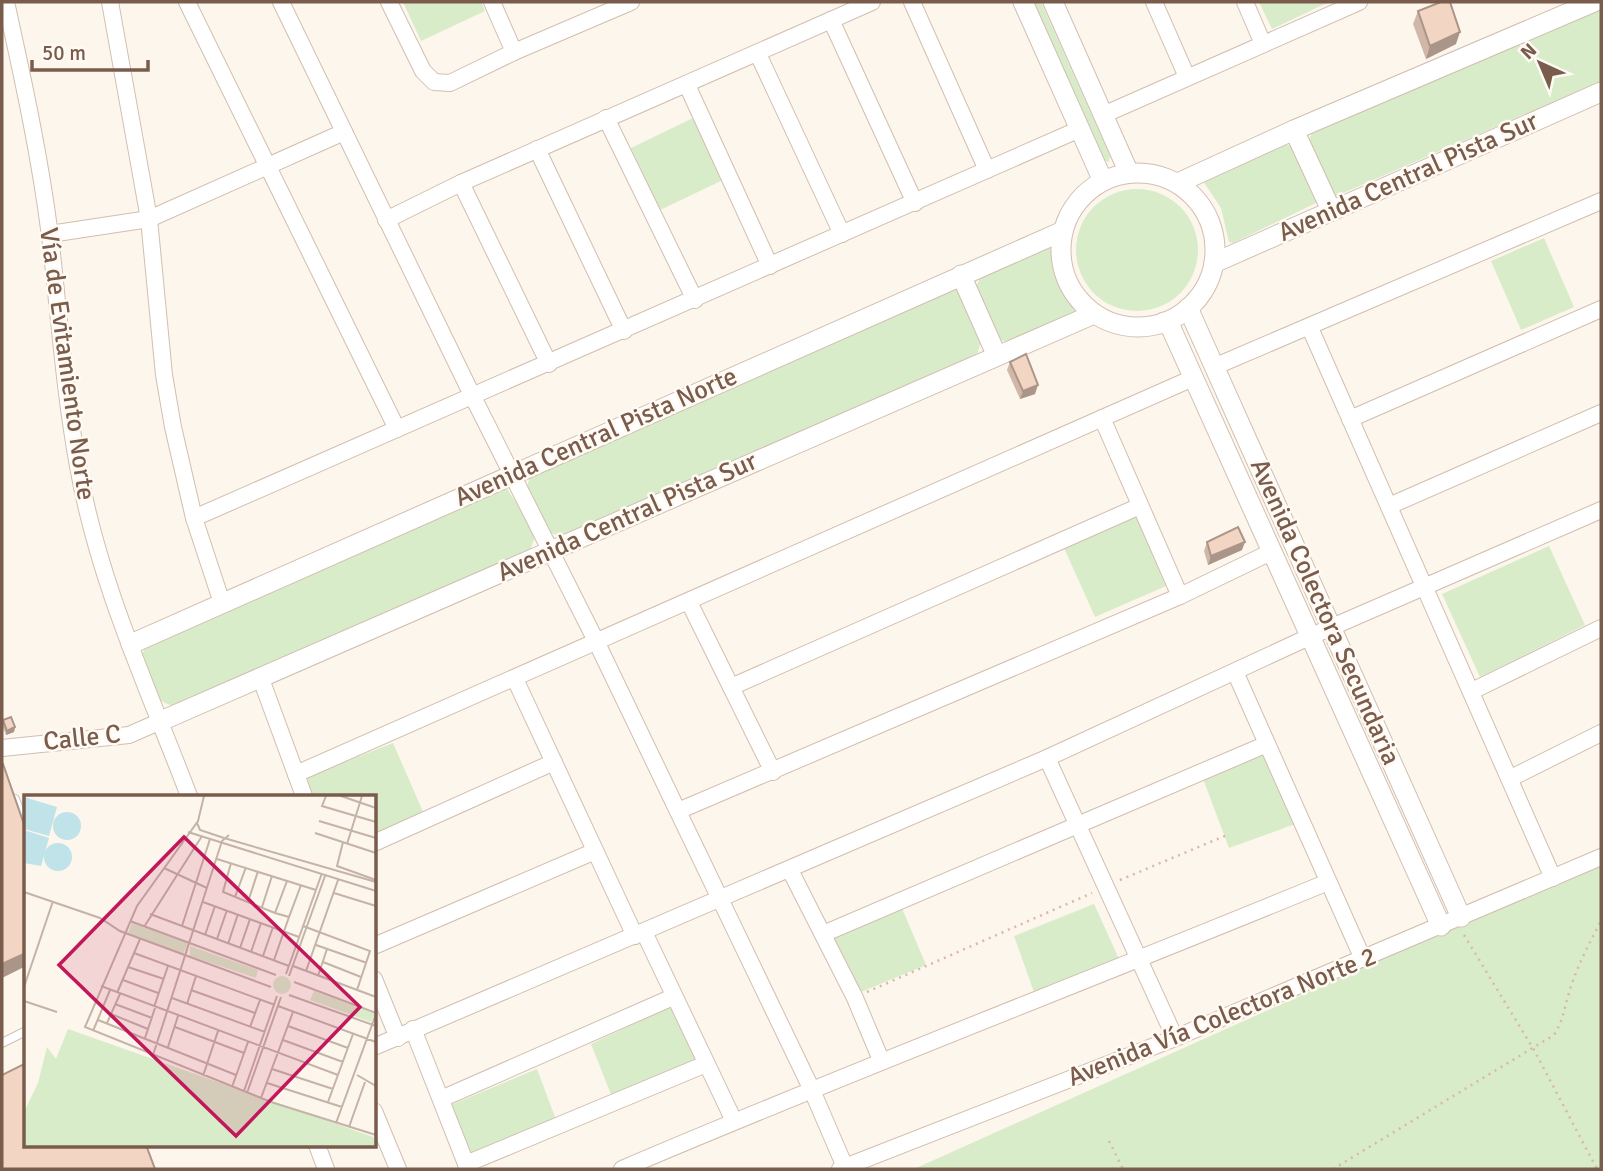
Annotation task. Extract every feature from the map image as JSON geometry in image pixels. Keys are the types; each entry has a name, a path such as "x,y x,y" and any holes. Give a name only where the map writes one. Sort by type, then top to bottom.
{"street":[{"name":"Vía de Evitamiento Norte","path":"6,2 50,234 78,467 95,540 189,795"},
{"path":"110,2 149,219 164,375 194,518 222,604"},
{"path":"187,2 397,429"},
{"path":"281,2 678,811 719,902 811,1088 843,1168"},
{"path":"389,2 423,71 434,82 450,83 597,8 631,2"},
{"path":"492,2 514,52"},
{"path":"386,220 461,183 872,2"},
{"path":"912,2 987,170"},
{"path":"1023,2 1103,181"},
{"path":"1053,2 1129,173"},
{"path":"1154,2 1187,77"},
{"path":"1245,2 1263,44"},
{"path":"1103,115 1359,2"},
{"path":"1178,183 1294,130 1594,2"},
{"path":"831,20 915,203"},
{"path":"758,54 842,234"},
{"path":"687,85 770,265"},
{"name":"Avenida Central Pista Sur","path":"1214,263 1601,92"},
{"path":"606,118 695,300"},
{"path":"194,518 1080,129"},
{"path":"1294,130 1331,210"},
{"path":"50,234 149,219 269,168 344,132"},
{"path":"537,149 624,331"},
{"path":"1129,173 1154,174 1178,183 1196,198 1209,217 1215,240 1214,263 1205,288 1188,308 1164,322 1128,326 1094,313 1069,286 1060,250 1063,231 1080,198 1103,181 1129,173"},
{"path":"461,183 549,364"},
{"path":"1216,366 1310,328 1601,201"},
{"name":"Avenida Central Pista Norte","path":"131,644 1063,231"},
{"path":"961,275 996,354"},
{"name":"Avenida Colectora Secundaria","path":"1188,308 1332,627 1452,921"},
{"path":"1350,419 1601,309"},
{"name":"Avenida Central Pista Sur","path":"160,721 1094,313"},
{"name":"Avenida Colectora Secundaria","path":"1164,322 1171,328 1309,637 1452,921"},
{"path":"1310,328 1553,878"},
{"path":"296,774 1193,378"},
{"path":"1389,506 1601,413"},
{"path":"1102,418 1180,596"},
{"path":"731,687 1140,506"},
{"path":"376,1046 398,1038 413,1028 719,902 1236,674 1309,637 1601,510"},
{"path":"678,811 1180,596 1271,552"},
{"path":"689,602 773,772"},
{"path":"1472,691 1601,628"},
{"path":"1236,674 1363,959"},
{"path":"261,678 304,795"},
{"path":"515,679 593,852 673,997 734,1121"},
{"name":"Calle C","path":"2,747 128,735 160,721"},
{"path":"1511,778 1601,733"},
{"path":"823,934 1267,744"},
{"path":"1047,758 1175,1038"},
{"path":"376,843 554,762"},
{"path":"376,945 593,852"},
{"name":"Avenida Vía Colectora Norte 2","path":"843,1168 1175,1038 1601,857"},
{"path":"790,870 855,998 881,1060"},
{"path":"622,1169 811,1088 1141,959 1328,882"},
{"path":"376,984 398,1038"},
{"path":"441,1100 673,997"},
{"path":"413,1028 467,1167 706,1064"},
{"path":"376,1116 398,1169"},
{"path":"317,1146 326,1169"}],"lane":[{"path":"8,786 24,823"},
{"path":"2,1043 24,1032"}],"path":[{"path":"855,998 1227,835"},
{"path":"1452,921 1534,1050 1597,1169"},
{"path":"1333,1169 1555,1035 1563,1021 1568,993 1601,921"},
{"path":"1109,1141 1123,1169"}],"green space":[{"path":"403,2 481,2 485,11 421,41"},
{"path":"1033,2 1041,2 1110,156 1109,162 1103,160"},
{"path":"1259,2 1329,2 1272,29"},
{"path":"1601,5 1601,81 1341,194 1336,196 1329,191 1308,143 1312,132"},
{"path":"693,118 723,180 660,210 631,148"},
{"path":"1282,145 1292,145 1316,203 1233,243 1229,242 1221,208 1203,181"},
{"path":"1137,189 1160,194 1180,207 1193,227 1198,250 1193,273 1180,293 1160,306 1137,311 1114,306 1094,293 1081,273 1076,250 1081,227 1094,207 1114,194"},
{"path":"1544,238 1574,307 1521,330 1491,261"},
{"path":"1056,245 1062,280 1083,309 1008,342 1000,340 975,289 982,274"},
{"path":"949,290 958,290 982,339 977,354 574,535 563,538 549,532 527,487 530,476"},
{"path":"506,487 536,534 529,553 177,706 156,696 140,658 148,642"},
{"path":"1137,514 1166,586 1095,617 1064,548"},
{"path":"1549,546 1585,625 1480,677 1442,594"},
{"path":"393,743 424,814 376,837 376,795 311,795 306,783 309,776"},
{"path":"1265,749 1298,823 1229,848 1202,776"},
{"path":"1601,856 1601,1169 914,1169 1451,928"},
{"path":"1094,904 1121,963 1035,995 1014,936"},
{"path":"901,906 926,965 856,994 829,936"},
{"path":"676,1004 703,1069 616,1107 591,1044"},
{"path":"537,1069 561,1133 468,1169 441,1109"}],"building":[{"path":"1441,2 1450,2 1460,32 1430,46 1418,11"},
{"path":"1026,354 1038,385 1023,391 1010,362"},
{"path":"1238,527 1245,542 1211,556 1207,542"},
{"path":"11,717 15,727 7,731 3,720"},
{"path":"3,764 24,824 24,954 2,964"},
{"path":"24,1064 24,1146 146,1146 155,1169 2,1169 2,1075"}]}
